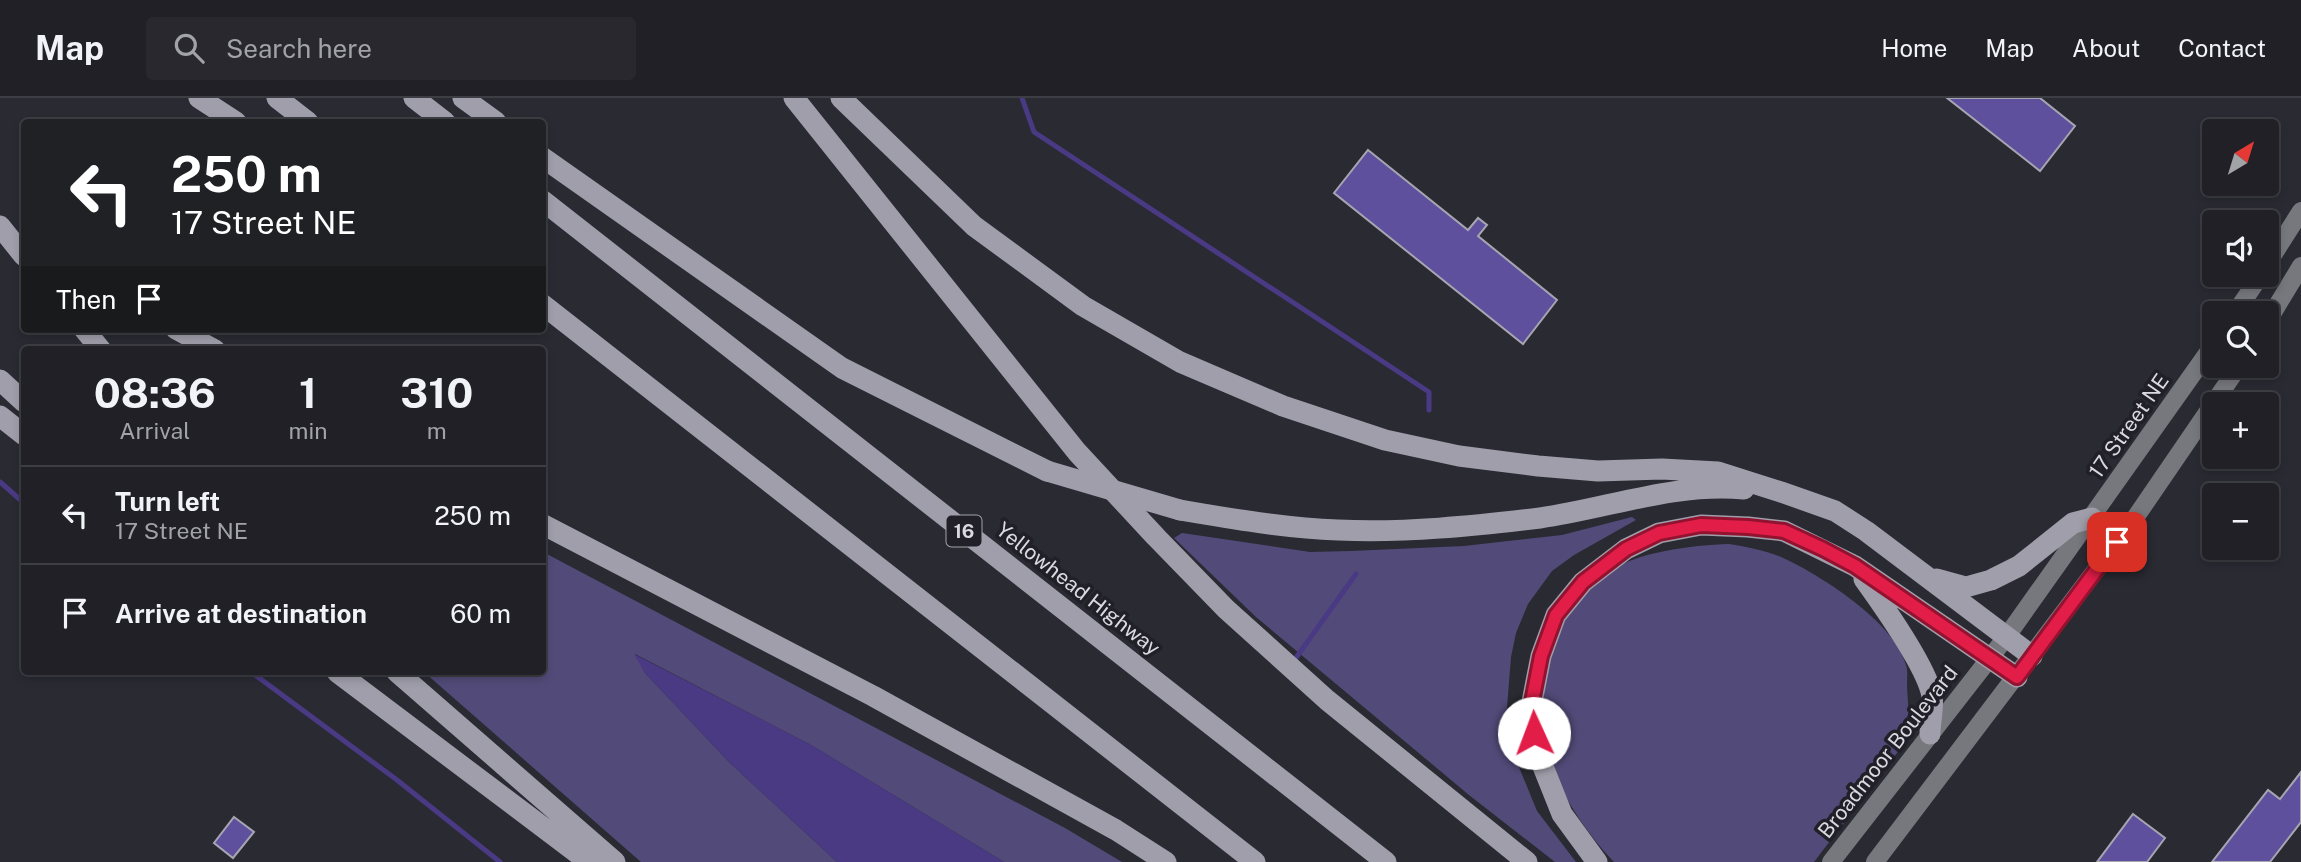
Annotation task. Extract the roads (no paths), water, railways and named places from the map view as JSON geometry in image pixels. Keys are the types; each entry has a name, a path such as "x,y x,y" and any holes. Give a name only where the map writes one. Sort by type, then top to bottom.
{"highway":[{"path":"199,98 231,119"},
{"path":"277,98 304,119"},
{"path":"414,98 441,119"},
{"path":"463,98 492,119"},
{"path":"794,98 1077,452 1156,537 1226,609 1327,700 1527,862"},
{"path":"841,98 974,226 1083,306 1180,362 1283,406 1384,440 1459,456 1598,471 1662,469 1718,472 1781,492 1835,511 1866,531 2032,656"},
{"path":"546,160 842,368 1047,471 1180,510 1338,530 1413,529 1541,517 1607,506 1660,492 1718,487 1781,492"},
{"name":"Yellowhead Highway","path":"546,203 1386,862"},
{"path":"8,235 21,252"},
{"path":"547,310 1255,862"},
{"path":"183,333 208,346"},
{"path":"0,380 21,399"},
{"path":"0,416 21,433"},
{"path":"1924,575 1966,587 1991,579 2019,566 2073,523 2092,518"},
{"path":"1597,862 1562,814 1538,754 1530,712 1541,656 1556,615 1583,582 1626,549 1659,533 1701,525 1784,531 1855,566 2017,677"},
{"path":"546,526 873,696 1116,830 1166,862"},
{"path":"1855,566 1885,608 1919,666 1932,696 1930,734"},
{"path":"341,675 589,862"},
{"path":"400,675 615,862"}],"main road":[{"path":"2279,246 2301,211"},
{"path":"2279,302 2301,266"},
{"path":"2279,311 2301,289"},
{"name":"17 Street NE","path":"2007,636 2202,361"},
{"path":"1875,862 2133,521 2231,378"},
{"name":"Broadmoor Boulevard","path":"1831,862 2007,636"}],"waterway":[{"path":"1022,98 1034,132 1429,392 1429,410"},
{"path":"0,482 21,500"},
{"path":"1293,662 1356,574"},
{"path":"255,675 397,780 500,862"}]}
